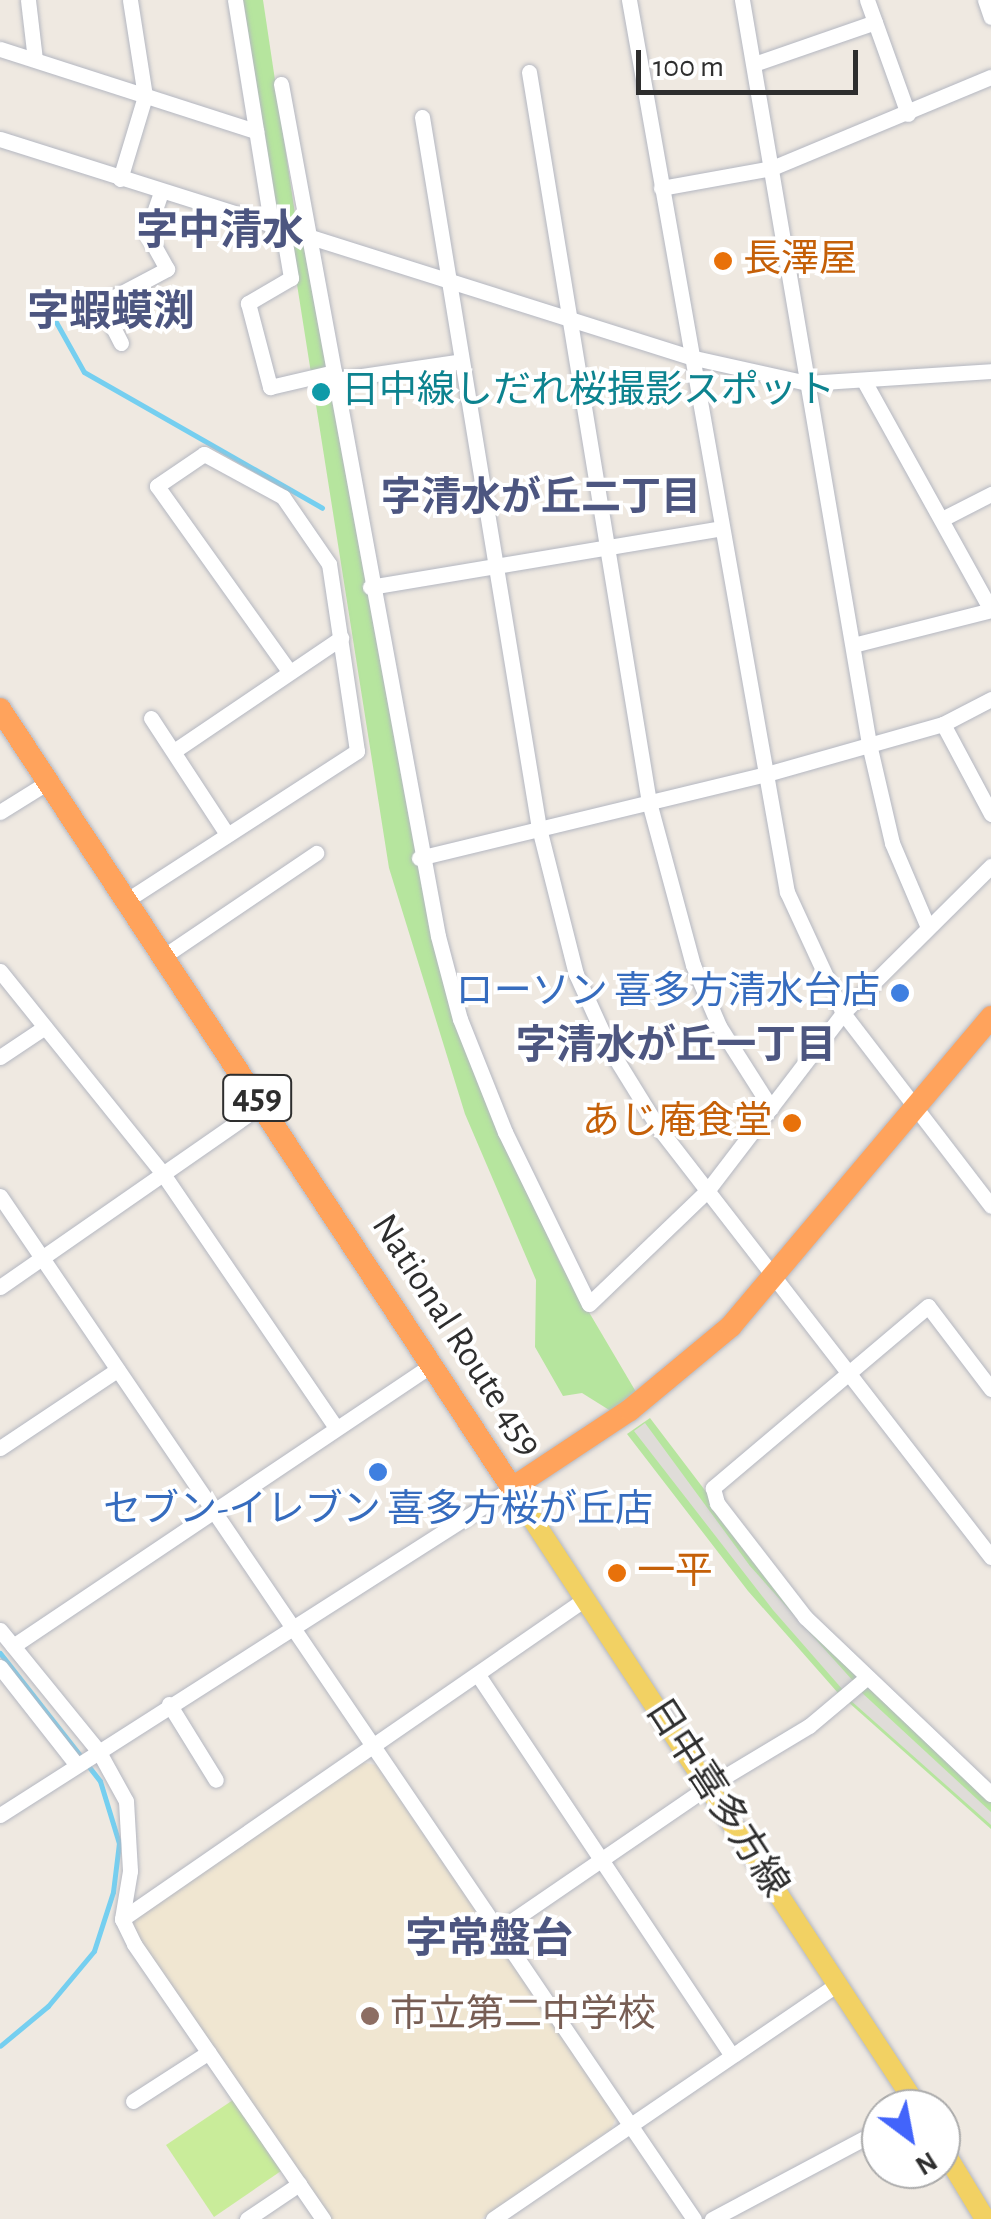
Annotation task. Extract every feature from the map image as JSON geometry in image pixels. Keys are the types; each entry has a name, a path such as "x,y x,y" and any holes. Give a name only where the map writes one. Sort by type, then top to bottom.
{"highway":[{"name":"National Route 459","path":"0,709 512,1488 684,1368 774,1279 912,1107 991,1017"}],"main road":[{"name":"日中喜多方線","path":"512,1488 906,2089"},
{"path":"961,2179 985,2219"}],"street":[{"path":"28,0 35,60"},
{"path":"120,179 144,96 130,0"},
{"path":"235,0 256,131 291,278 248,303 270,387 462,361"},
{"path":"630,0 763,776 788,892 843,1013 991,1206"},
{"path":"742,0 870,744 892,843 927,925"},
{"path":"867,0 908,114"},
{"path":"985,0 991,16"},
{"path":"754,64 875,22"},
{"path":"0,49 256,131"},
{"path":"529,72 575,325 649,802 693,965 719,1026 771,1108"},
{"path":"661,188 772,168 991,77"},
{"path":"281,84 418,858 460,1018 505,1132 589,1304 707,1191 843,1013 927,925 991,866"},
{"path":"422,118 540,828 562,936 593,1015 634,1090 707,1191 991,1557"},
{"path":"0,139 575,325 690,357 808,383 991,371"},
{"path":"122,343 101,304 167,269 147,232 160,192"},
{"path":"853,645 991,610 944,518 864,381"},
{"path":"128,900 357,751 329,564 283,497 204,454 158,486 289,671"},
{"path":"944,518 991,494"},
{"path":"370,587 721,528"},
{"path":"174,751 341,638"},
{"path":"418,858 763,776 942,724 991,699"},
{"path":"151,718 227,834"},
{"path":"942,724 991,814"},
{"path":"0,812 48,782"},
{"path":"164,956 316,853"},
{"path":"0,971 163,1174 334,1426"},
{"path":"0,1057 44,1027"},
{"path":"0,1286 43,1260 262,1105"},
{"path":"0,1196 628,2128 694,2219"},
{"path":"991,1388 928,1306 713,1488 716,1504 794,1602 865,1679 991,1794"},
{"path":"13,1646 334,1426 433,1364"},
{"path":"0,1448 117,1370"},
{"path":"0,1815 290,1625 512,1488"},
{"path":"122,1919 585,1599"},
{"path":"0,1630 99,1752 130,1813 122,1919 323,2219"},
{"path":"0,1667 76,1764"},
{"path":"478,1675 731,2054"},
{"path":"497,1932 709,1786 809,1726 865,1679"},
{"path":"169,1704 216,1780"},
{"path":"493,2219 837,1984"},
{"path":"133,2101 209,2052"},
{"path":"712,2219 861,2140"},
{"path":"246,2219 299,2184"}],"shaded area":[{"path":"645,1423 750,1566 854,1682 843,1690 773,1610 634,1431"},
{"path":"860,1691 991,1812 991,1825 849,1699"},
{"name":"市立第二中学校","path":"359,1762 376,1765 616,2117 611,2129 481,2219 329,2219 131,1927 132,1916"}],"green space":[{"path":"243,0 263,0 297,227 277,214"},
{"path":"290,240 303,244 305,253 418,867 510,1152 560,1263 639,1397 614,1413 582,1393 563,1396 535,1347 536,1280 465,1114 389,868"},
{"path":"650,1418 805,1622 991,1800 991,1829 838,1693 748,1591 627,1434"},
{"path":"233,2100 281,2171 214,2217 166,2145"}],"waterway":[{"path":"56,322 84,372 322,508"},
{"path":"0,1653 100,1781 119,1843 113,1892 94,1951 48,2006 0,2046"}],"place":[{"name":"長澤屋","path":"723,261"},
{"name":"日中線しだれ桜撮影スポット","path":"321,392"},
{"name":"ローソン 喜多方清水台店","path":"900,993"},
{"name":"あじ庵食堂","path":"792,1123"},
{"name":"セブン-イレブン 喜多方桜が丘店","path":"378,1472"},
{"name":"一平","path":"617,1573"},
{"name":"市立第二中学校","path":"370,2016"}],"district":[{"name":"字中清水","path":"220,231"},
{"name":"字蝦蟆渕","path":"111,312"},
{"name":"字清水が丘二丁目","path":"541,498"},
{"name":"字清水が丘一丁目","path":"676,1046"},
{"name":"字常盤台","path":"489,1939"}]}
